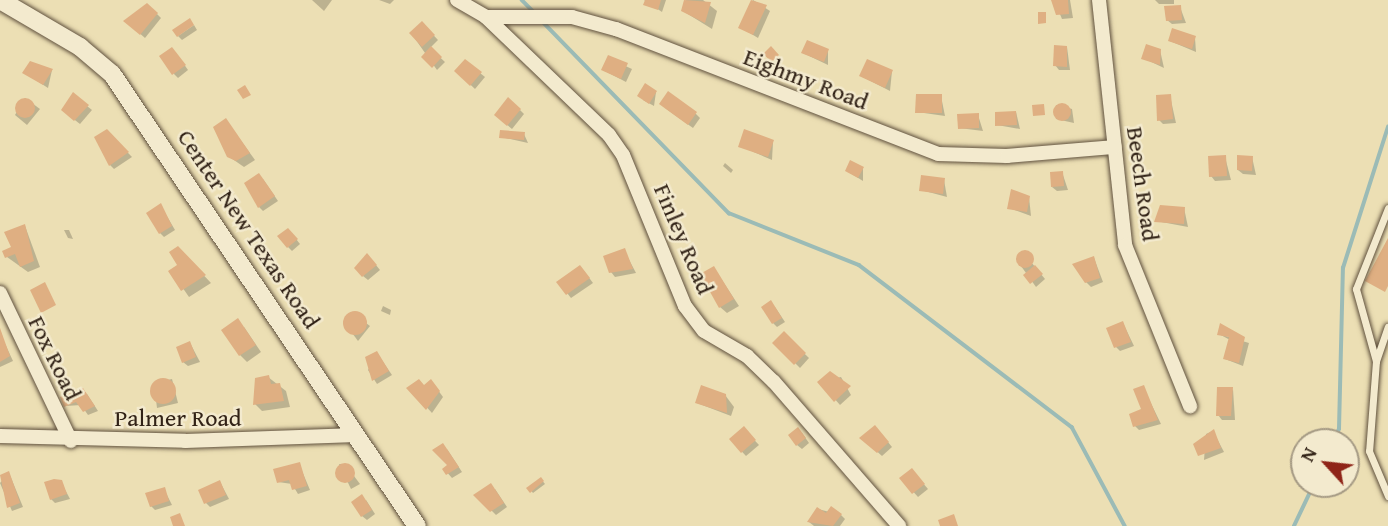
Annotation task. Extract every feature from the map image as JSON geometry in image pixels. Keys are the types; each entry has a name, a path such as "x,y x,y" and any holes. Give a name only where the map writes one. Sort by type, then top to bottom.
{"street":[{"name":"Center New Texas Road","path":"0,0 80,47 112,74 417,526"},
{"name":"Finley Road","path":"457,0 486,17 623,155 685,306 704,331 747,356 899,526"},
{"name":"Beech Road","path":"1100,0 1125,245 1190,406"},
{"name":"Eighmy Road","path":"486,17 572,17 616,29 938,154 1007,156 1115,147"},
{"name":"Fox Road","path":"0,293 71,441"},
{"name":"Palmer Road","path":"0,436 71,441 357,435"}],"lane":[{"path":"1376,361 1356,289 1388,208"},
{"path":"1388,327 1376,361 1369,452 1388,496"}],"building":[{"path":"645,0 661,0 658,10 643,5"},
{"path":"684,0 711,2 705,23 681,11"},
{"path":"751,0 767,5 753,35 738,28"},
{"path":"1051,0 1068,0 1069,14 1056,15"},
{"path":"147,3 158,13 140,35 123,21"},
{"path":"1181,5 1182,20 1166,21 1164,6"},
{"path":"1038,12 1046,12 1046,23 1038,24"},
{"path":"190,18 194,25 177,37 172,30"},
{"path":"422,21 435,35 422,47 409,33"},
{"path":"1172,28 1196,36 1192,49 1168,41"},
{"path":"807,40 829,49 824,62 801,53"},
{"path":"1146,44 1161,49 1160,65 1141,59"},
{"path":"1054,45 1067,46 1067,67 1053,66"},
{"path":"431,46 442,57 432,68 421,57"},
{"path":"771,46 779,55 772,62 763,54"},
{"path":"172,47 186,65 172,75 159,56"},
{"path":"608,55 628,63 621,79 601,70"},
{"path":"465,59 482,72 470,86 454,71"},
{"path":"867,59 893,70 885,88 859,76"},
{"path":"30,61 53,69 43,85 22,73"},
{"path":"645,83 657,91 649,104 637,96"},
{"path":"245,85 251,95 243,99 237,90"},
{"path":"668,91 697,112 688,125 659,104"},
{"path":"73,92 89,105 74,121 61,110"},
{"path":"916,94 942,94 942,113 915,113"},
{"path":"1171,94 1173,119 1157,121 1156,95"},
{"path":"508,97 521,109 507,126 494,115"},
{"path":"25,98 32,101 35,108 32,115 25,118 18,115 15,108 18,101"},
{"path":"1058,103 1066,103 1071,112 1069,119 1058,121 1053,116 1053,108"},
{"path":"1044,104 1045,115 1033,116 1032,105"},
{"path":"1016,111 1017,125 995,126 995,112"},
{"path":"979,113 979,128 958,129 957,114"},
{"path":"226,118 250,153 236,161 227,157 213,127"},
{"path":"107,129 129,152 109,166 94,137"},
{"path":"744,129 774,140 768,157 738,147"},
{"path":"500,130 525,132 524,140 499,138"},
{"path":"1226,155 1227,176 1209,177 1208,156"},
{"path":"1237,155 1253,156 1252,171 1237,170"},
{"path":"850,160 864,167 858,178 845,171"},
{"path":"1063,171 1064,186 1051,187 1050,172"},
{"path":"259,173 275,196 258,208 244,183"},
{"path":"921,175 945,178 943,194 919,191"},
{"path":"1011,189 1030,196 1027,212 1007,209"},
{"path":"161,203 172,226 159,234 146,213"},
{"path":"1160,205 1185,207 1184,224 1154,222"},
{"path":"25,224 34,261 20,267 15,254 5,258 2,251 11,247 4,232"},
{"path":"288,228 298,239 287,248 277,236"},
{"path":"1388,238 1388,286 1385,292 1365,281"},
{"path":"178,246 206,275 181,291 168,271 177,265 169,252"},
{"path":"625,248 633,269 609,273 603,256"},
{"path":"1025,250 1031,253 1034,259 1031,265 1025,268 1019,265 1016,259 1019,253"},
{"path":"367,253 377,265 362,277 354,268"},
{"path":"1094,256 1100,278 1085,283 1072,264"},
{"path":"580,265 590,278 566,295 556,282"},
{"path":"1035,265 1043,274 1030,284 1023,275"},
{"path":"714,266 734,299 719,308 700,274"},
{"path":"45,282 56,305 41,313 30,290"},
{"path":"771,300 782,318 772,324 761,307"},
{"path":"355,311 363,315 367,323 363,331 355,335 347,331 343,323 347,315"},
{"path":"238,318 256,345 239,356 221,330"},
{"path":"1123,321 1131,342 1114,348 1106,328"},
{"path":"1220,323 1245,337 1239,363 1223,359 1229,337 1217,335"},
{"path":"0,328 10,356 0,362"},
{"path":"784,331 806,353 794,365 772,343"},
{"path":"190,341 196,357 182,363 176,347"},
{"path":"377,351 389,371 372,381 365,357"},
{"path":"830,371 851,386 834,402 817,382"},
{"path":"269,375 271,384 280,383 284,401 253,405 255,378"},
{"path":"163,378 173,381 176,391 173,401 163,404 153,401 150,391 153,381"},
{"path":"419,379 424,385 431,379 440,391 426,410 406,388"},
{"path":"701,385 726,394 727,413 695,403"},
{"path":"1144,385 1158,420 1133,427 1129,414 1141,409 1133,389"},
{"path":"1217,387 1233,387 1231,416 1216,416"},
{"path":"83,388 95,406 83,412 76,402 64,407 60,397"},
{"path":"875,425 889,442 877,453 859,438"},
{"path":"744,426 756,440 741,453 729,439"},
{"path":"798,427 806,438 796,446 788,435"},
{"path":"1214,429 1221,448 1198,456 1193,444"},
{"path":"443,443 459,467 446,475 442,469 447,465 432,450"},
{"path":"300,462 307,486 292,490 289,480 277,483 273,469"},
{"path":"345,463 352,466 355,473 352,480 345,483 338,480 335,473 338,466"},
{"path":"912,468 925,484 912,494 899,478"},
{"path":"9,471 20,503 7,508 0,475"},
{"path":"541,477 544,481 530,493 526,488"},
{"path":"62,480 67,494 50,500 44,482"},
{"path":"220,480 226,495 204,504 198,490"},
{"path":"491,483 504,503 490,512 473,495"},
{"path":"165,487 169,501 150,507 145,493"},
{"path":"362,494 372,510 361,517 351,502"},
{"path":"831,506 842,514 833,526 807,522 817,507 826,513"},
{"path":"180,513 185,526 173,526 170,517"},
{"path":"954,514 958,526 940,526 938,520"}],"waterway":[{"path":"522,0 533,11"},
{"path":"543,22 729,213 859,265 1072,427 1125,526"},
{"path":"1339,428 1343,268 1388,127"},
{"path":"1294,526 1307,498"}]}
